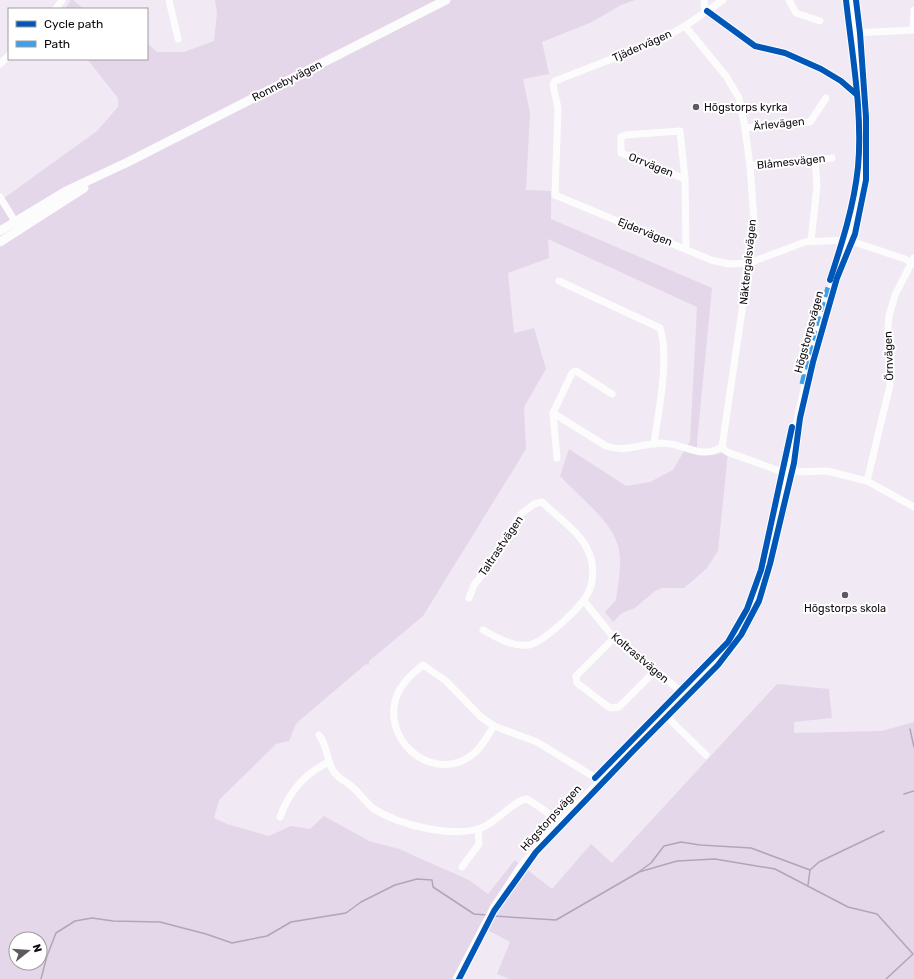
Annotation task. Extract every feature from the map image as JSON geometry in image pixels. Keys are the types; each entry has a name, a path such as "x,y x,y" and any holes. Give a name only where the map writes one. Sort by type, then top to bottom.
{"main road":[{"name":"Ronnebyvägen","path":"0,231 14,220 73,187 128,162 446,0"},
{"name":"Ronnebyvägen","path":"0,242 20,228 128,162"}],"street":[{"path":"169,0 178,40"},
{"path":"704,0 705,12"},
{"name":"Tjädervägen","path":"555,81 658,41 685,26 723,0"},
{"path":"789,0 796,13 820,21"},
{"name":"Högstorpsvägen","path":"456,979 493,908 513,878 536,848 599,780 722,655 749,614 757,597 765,572 820,324 848,240 861,184 864,148 850,0"},
{"path":"854,33 914,30 914,10"},
{"name":"Näktergalsvägen","path":"685,26 726,76 739,98 750,166 754,220 722,447"},
{"path":"0,64 8,56"},
{"name":"Ejdervägen","path":"555,81 553,85 558,108 555,195 711,260 729,264 749,263 811,241 848,240"},
{"name":"Ärlevägen","path":"745,128 810,122 826,98"},
{"name":"Orrvägen","path":"685,179 621,153 621,137 625,135 680,132 685,179 686,249"},
{"name":"Blåmesvägen","path":"750,166 832,158"},
{"path":"811,241 817,186 814,159"},
{"path":"0,198 20,228"},
{"path":"848,240 913,262"},
{"name":"Örnvägen","path":"867,481 890,385 888,326 890,316 895,295 913,262"},
{"path":"559,281 580,292 656,324 660,328 662,334 664,370 654,444"},
{"path":"557,458 553,413 572,373 576,371 612,394"},
{"path":"553,413 606,446 614,449 637,448 664,443 705,453 713,453 722,447 727,452 786,472 827,471 867,481 914,507"},
{"name":"Taltrastvägen","path":"470,598 474,585 488,568 520,515 534,504 542,502 582,539 589,553 593,568 589,592 584,601"},
{"path":"483,630 500,640 514,644 529,645 543,640 584,601"},
{"name":"Koltrastvägen","path":"584,601 614,638 683,694"},
{"path":"614,638 576,676 577,683 610,708 619,707 655,671"},
{"path":"494,726 484,743 471,756 455,763 444,764 431,762 420,758 409,751 400,740 394,720 395,701 400,689 410,676 423,665 446,681 481,717 494,726 537,742 599,780"},
{"path":"664,714 706,756"},
{"path":"319,735 324,744 329,762 334,772 351,785 368,804 393,819 419,826 449,831 478,829 489,824 524,799 534,802 560,822"},
{"path":"280,817 290,794 317,768 329,762"},
{"path":"462,867 479,844 478,829"}],"shaded area":[{"path":"71,0 73,0 83,8 66,8"},
{"path":"215,0 635,0 621,5 592,22 542,42 549,74 523,79 530,113 526,190 551,191 551,219 712,288 697,453 712,455 728,452 718,551 706,569 684,588 662,588 655,591 635,608 622,613 613,622 605,612 616,600 620,562 616,540 595,510 560,476 569,449 626,486 650,482 673,470 690,441 697,307 548,239 549,258 508,273 514,333 534,328 546,369 524,407 526,449 423,616 369,661 369,665 366,664 299,721 296,724 289,741 276,744 219,800 214,818 227,824 269,836 291,826 310,829 324,816 369,841 399,849 469,880 488,894 515,860 552,889 591,844 612,863 777,684 829,689 832,718 794,722 794,733 882,731 914,722 914,979 509,979 497,974 510,942 482,927 456,979 0,979 0,201 97,131 118,107 118,98 88,60 148,60 148,44 157,52 184,52 214,41 217,13"}],"waterway":[{"path":"910,729 914,747"},
{"path":"904,794 914,791"},
{"path":"808,885 810,870 819,862 884,831"},
{"path":"640,871 651,863 664,846 681,842 700,845 751,848 810,870"},
{"path":"493,916 556,920 639,872 677,861 715,859 775,869 848,907 877,914 913,954 886,979"},
{"path":"41,979 47,956 56,933 75,921 92,918 113,921 160,922 206,934 232,943 267,936 291,922 346,913 361,902 395,885 417,879 432,880 433,887 474,914 487,915"}],"marked path":[{"path":"802,384 817,322 831,278"}],"cycle path":[{"path":"830,280 851,210 858,167 858,105 846,0"},
{"path":"459,979 494,911 536,852 718,665 741,635 759,601 770,564 794,463 800,418 813,362 837,278 855,234 866,180 866,117 856,0"},
{"path":"707,11 755,46 785,53 821,69 841,81 856,94"},
{"path":"595,778 728,642 747,609 761,570 792,427"}],"place":[{"name":"Högstorps kyrka","path":"696,107"},
{"name":"Högstorps skola","path":"845,595"}]}
